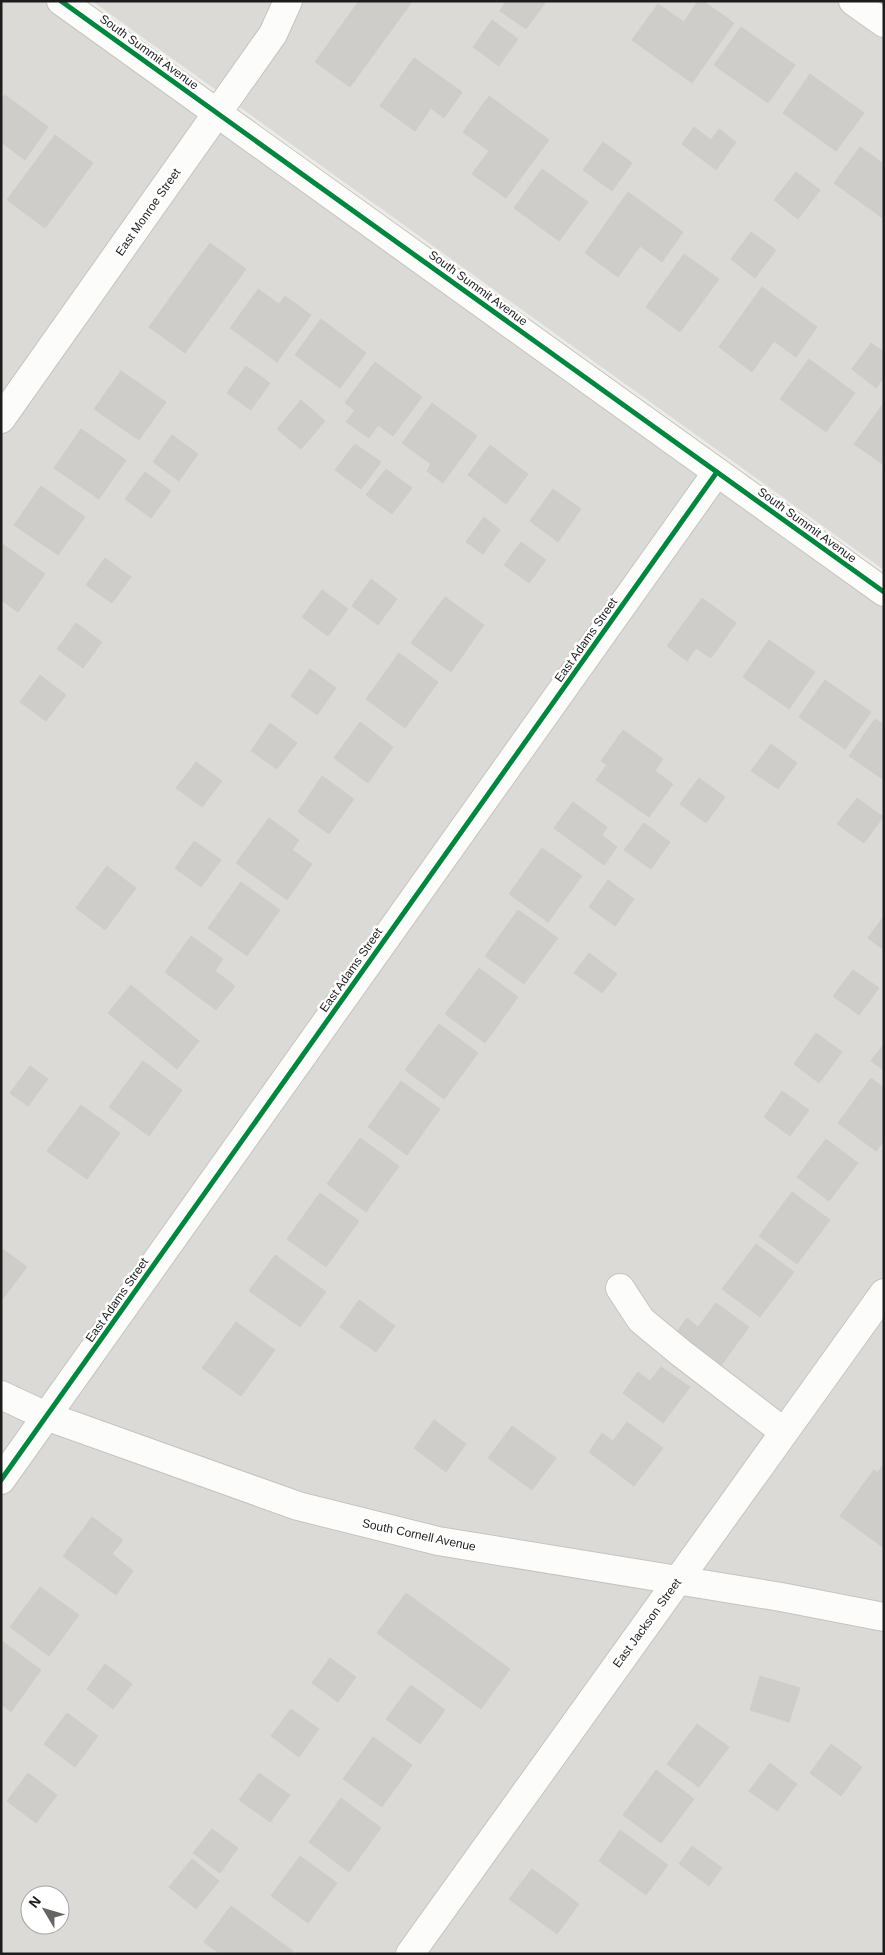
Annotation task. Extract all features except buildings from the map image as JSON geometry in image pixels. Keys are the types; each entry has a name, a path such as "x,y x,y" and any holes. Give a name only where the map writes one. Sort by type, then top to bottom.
{"street":[{"name":"South Summit Avenue","path":"61,1 884,592"},
{"name":"East Monroe Street","path":"1,419 274,34 288,1"},
{"path":"853,1 884,23"},
{"name":"East Adams Street","path":"1,1480 718,472"},
{"path":"620,1288 641,1320 784,1432"},
{"name":"East Jackson Street","path":"410,1954 884,1293"},
{"name":"South Cornell Avenue","path":"1,1395 46,1416 298,1506 438,1541 678,1579 884,1617"}],"shaded area":[{"path":"1,1 49,1 884,604 884,1954 1,1954"},
{"path":"92,1 884,1 884,570"}],"cycle path":[{"path":"61,1 884,592"},
{"path":"1,1480 717,472"}]}
